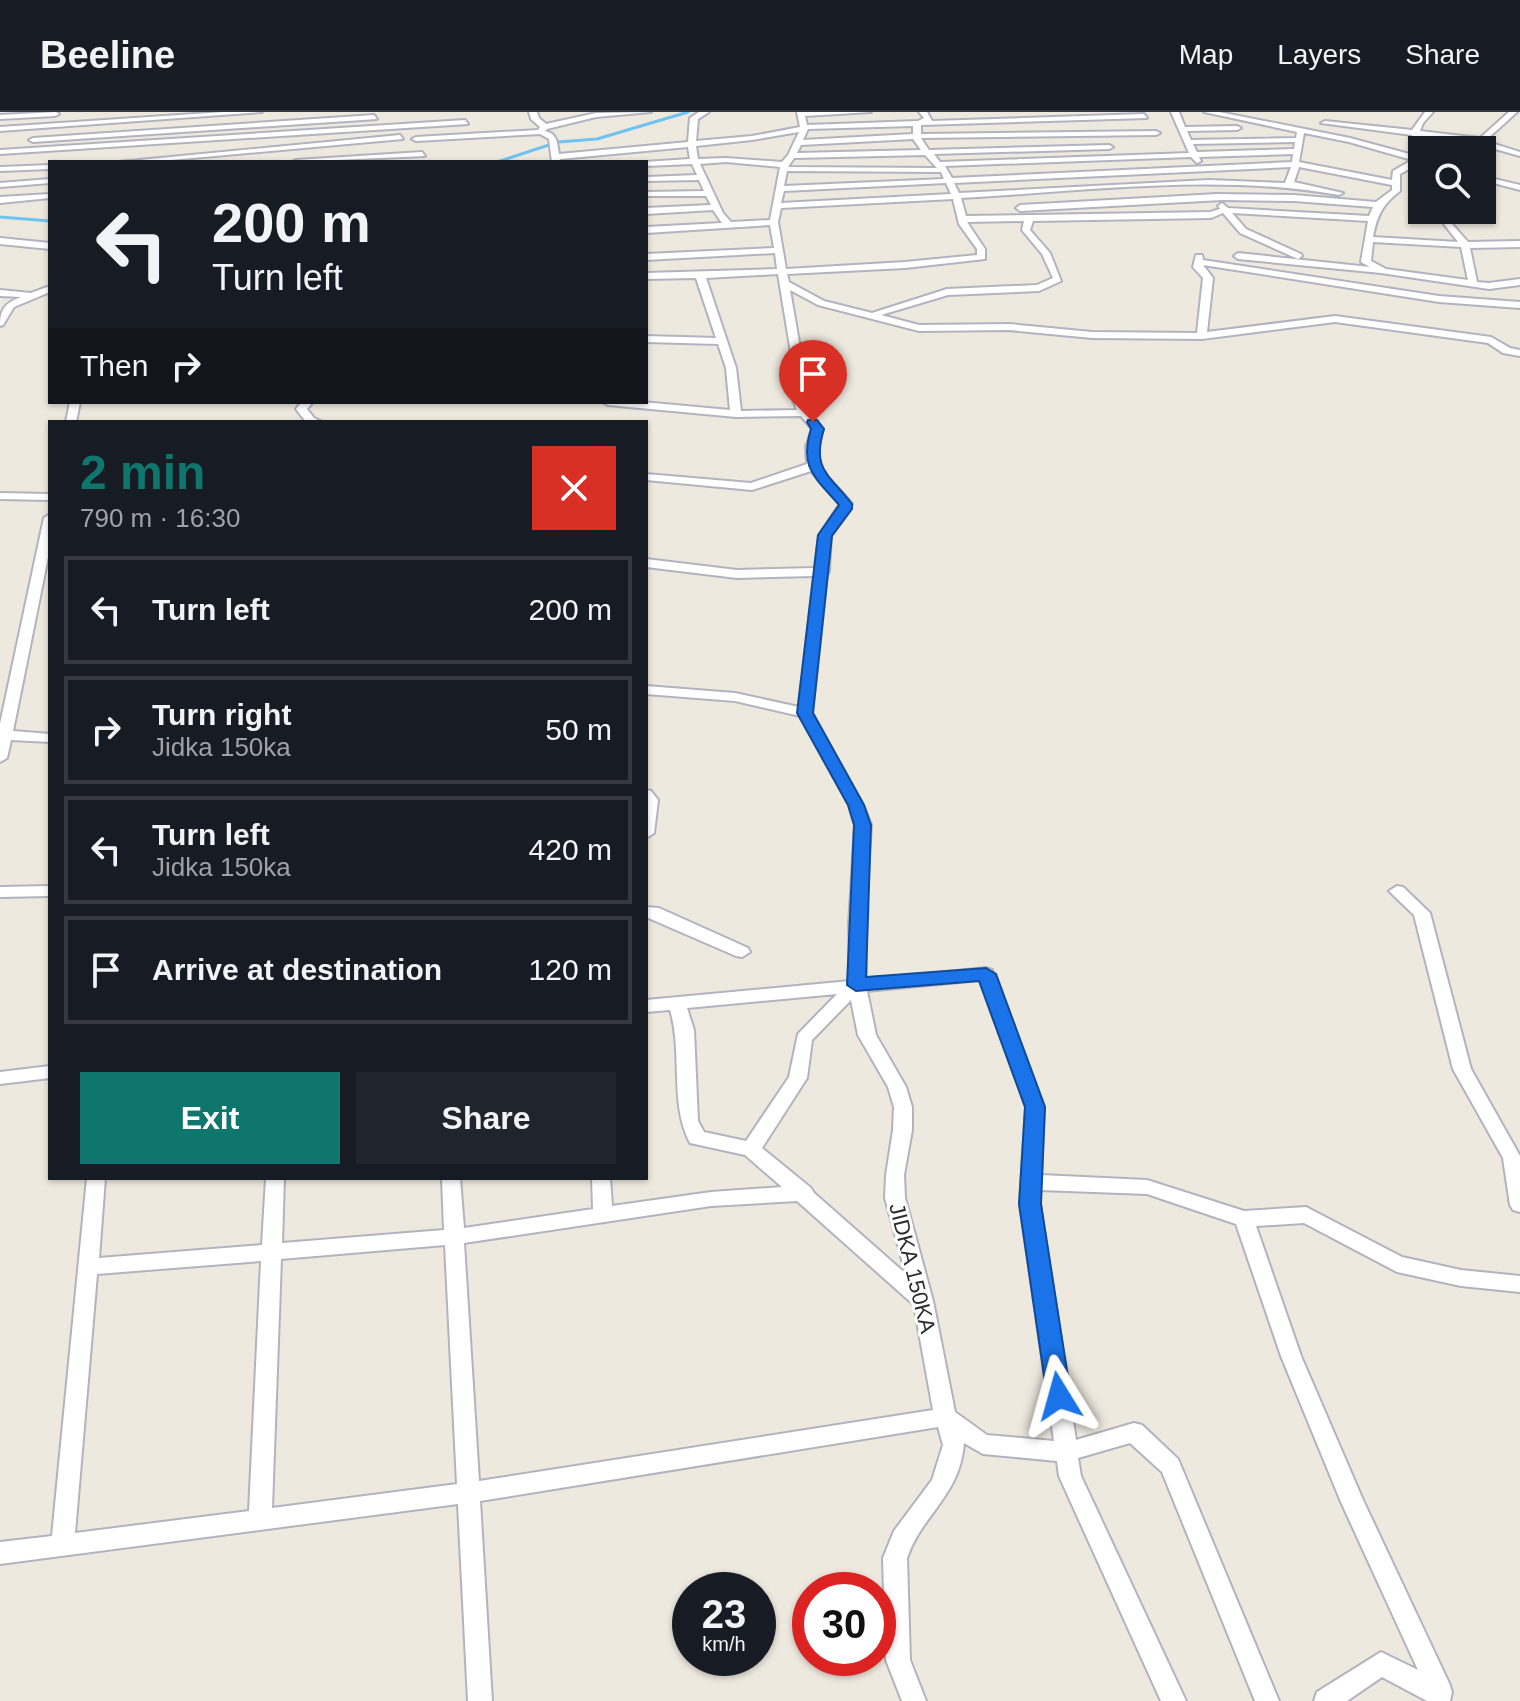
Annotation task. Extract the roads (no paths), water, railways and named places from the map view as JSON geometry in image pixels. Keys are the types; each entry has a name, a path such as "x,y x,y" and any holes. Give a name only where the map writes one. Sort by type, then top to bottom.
{"street":[{"path":"2,130 128,116 258,112"},
{"path":"272,112 273,134 280,160"},
{"path":"533,112 542,129 553,139 556,160 752,138 774,132 941,167 1298,151"},
{"path":"146,160 542,129 596,115 647,112"},
{"path":"705,112 694,118 691,153 729,225"},
{"path":"796,139 867,112"},
{"path":"917,124 929,119 923,112"},
{"path":"1175,112 1217,198 1243,231 1311,261"},
{"path":"1208,112 1304,134 1363,143 1408,156"},
{"path":"1244,119 1252,112"},
{"path":"1417,136 1416,128 1429,112"},
{"path":"1485,136 1513,112"},
{"path":"0,117 66,113"},
{"path":"2,130 12,114"},
{"path":"360,160 423,158 407,114"},
{"path":"648,164 695,161 796,139 917,124 1031,115 1142,114 1156,133"},
{"path":"796,139 1156,133 1304,134 1325,123 1332,114 1455,136"},
{"path":"124,160 128,116"},
{"path":"0,142 379,117"},
{"path":"0,152 465,122"},
{"path":"1325,123 1416,128"},
{"path":"648,276 782,277 982,257 981,249 961,219 949,180 917,136 917,124"},
{"path":"1185,135 1237,128"},
{"path":"1101,134 1116,158"},
{"path":"1289,184 1304,134"},
{"path":"796,139 928,152 1109,147"},
{"path":"648,690 735,697 805,713 826,532 846,504 813,466 812,447 818,429 804,413 790,379 798,367 778,250 777,206 796,139"},
{"path":"1355,153 1363,143"},
{"path":"1496,146 1520,154"},
{"path":"1340,172 1348,163"},
{"path":"648,230 729,225 777,206 949,180 1296,164 1396,183"},
{"path":"1384,271 1366,262 1373,219 1383,196 1396,191 1396,173 1408,166"},
{"path":"0,169 48,167"},
{"path":"648,179 701,177"},
{"path":"0,185 48,181"},
{"path":"777,206 958,202 1209,182 1289,184 1380,203"},
{"path":"1496,182 1520,188"},
{"path":"648,194 711,193"},
{"path":"0,200 48,196"},
{"path":"987,208 1217,198 1380,203"},
{"path":"958,202 973,207"},
{"path":"648,211 717,207"},
{"path":"961,219 1211,215 1224,210 1373,219"},
{"path":"876,315 947,292 1039,288 1058,279 1046,253 1026,230 1029,218"},
{"path":"1448,224 1465,245 1473,284"},
{"path":"1370,239 1465,245 1520,244"},
{"path":"0,241 48,246"},
{"path":"648,257 778,250"},
{"path":"1202,336 1208,278 1197,257 1240,256 1311,261 1489,286 1520,282"},
{"path":"1198,262 1253,268 1464,303 1520,305"},
{"path":"700,275 731,368 736,414"},
{"path":"782,277 821,303 919,328 1009,327 1092,335 1202,336 1335,319 1491,340 1507,351 1520,353"},
{"path":"0,323 10,305 48,290"},
{"path":"0,293 34,295"},
{"path":"648,339 721,341"},
{"path":"306,404 301,409 310,420"},
{"path":"629,404 736,414 804,413"},
{"path":"648,477 752,487 813,466"},
{"path":"0,496 48,497"},
{"path":"0,758 48,528"},
{"path":"648,563 737,574 823,572"},
{"name":"JIDKA 150KA","path":"805,713 856,805 863,825 856,985 864,1029 903,1104 903,1129 893,1182 923,1301 945,1417 954,1445 942,1485 902,1538 895,1558 898,1660 914,1701"},
{"path":"6,735 48,738"},
{"path":"648,796 651,800 648,820"},
{"path":"0,892 48,891"},
{"path":"1397,891 1422,913 1462,1069 1512,1158 1520,1205"},
{"path":"648,912 742,952"},
{"path":"648,1006 986,974 1035,1107 1030,1204 1070,1476 1174,1701"},
{"path":"751,1149 798,1078 804,1038 808,1031 856,985"},
{"path":"677,1003 685,1030 689,1121 697,1138 751,1149 923,1301"},
{"path":"0,1078 48,1072"},
{"path":"63,1545 96,1180"},
{"path":"260,1519 275,1180"},
{"path":"451,1180 480,1701"},
{"path":"601,1180 603,1214"},
{"path":"1031,1182 1147,1187 1244,1219 1306,1215 1397,1264 1461,1278 1520,1284"},
{"path":"86,1267 454,1237 711,1199 804,1193"},
{"path":"1244,1219 1297,1371 1440,1697"},
{"path":"0,1553 468,1493 945,1417 983,1444 1067,1452 1134,1432 1170,1466 1267,1701"},
{"path":"1326,1701 1381,1664 1440,1697"}],"waterway":[{"path":"503,160 558,142 597,139 688,112"},
{"path":"0,217 48,221"}]}
